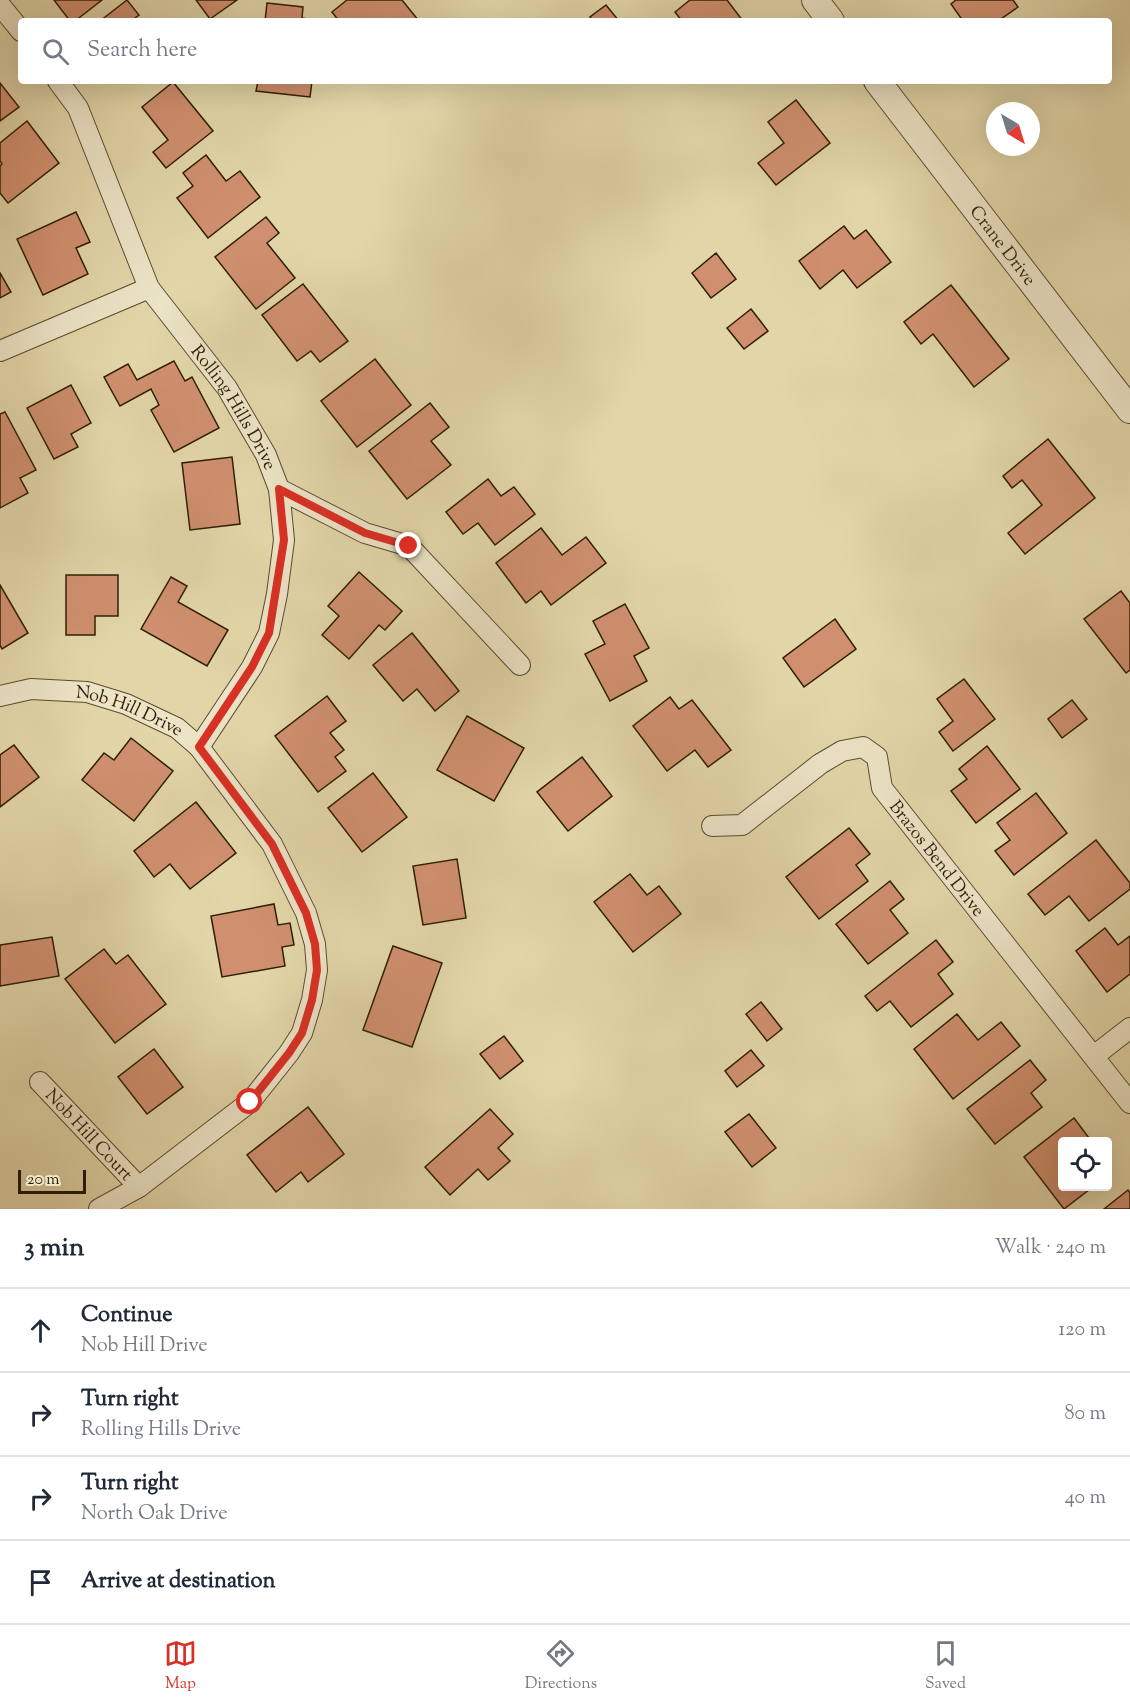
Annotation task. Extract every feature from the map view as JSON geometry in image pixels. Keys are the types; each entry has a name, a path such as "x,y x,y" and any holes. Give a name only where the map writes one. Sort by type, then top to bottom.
{"street":[{"path":"815,0 829,18"},
{"path":"0,5 18,27"},
{"name":"Rolling Hills Drive","path":"60,84 78,108 148,288 227,388 266,455 279,489 284,540 269,633 252,667 199,747"},
{"name":"Crane Drive","path":"879,84 1130,410"},
{"path":"0,351 148,288"},
{"path":"279,489 365,533 409,546 520,665"},
{"name":"Nob Hill Drive","path":"0,696 31,689 87,692 136,708 177,728 199,747 272,844 306,913 315,944 317,970 312,1000 302,1033 257,1094 250,1102 139,1187 99,1209"},
{"name":"Brazos Bend Drive","path":"712,826 742,825 820,764 842,751 863,747 877,757 882,788 1130,1103"},
{"path":"1094,1056 1130,1028"},
{"name":"Nob Hill Court","path":"40,1082 139,1187"}],"building":[{"path":"54,0 102,0 79,18 68,18"},
{"path":"127,0 139,15 135,18 104,18"},
{"path":"196,0 237,0 211,18"},
{"path":"347,0 402,0 417,18 337,18 332,12"},
{"path":"690,0 727,0 741,18 680,18 675,12"},
{"path":"956,0 1013,0 1018,7 1002,18 961,18 951,4"},
{"path":"267,3 303,7 302,18 265,18"},
{"path":"606,5 617,18 591,18"},
{"path":"0,83 19,107 0,121"},
{"path":"171,84 175,84 213,131 166,168 153,152 168,140 142,107"},
{"path":"257,84 312,84 310,97 256,91"},
{"path":"796,100 830,143 776,185 758,163 784,143 768,122"},
{"path":"27,121 59,163 8,203 0,193 0,166 2,164 0,143"},
{"path":"206,155 226,181 240,171 260,197 208,238 177,198 193,186 183,173"},
{"path":"76,212 90,242 76,248 88,274 43,295 17,239"},
{"path":"266,217 279,233 267,243 295,278 256,309 215,257"},
{"path":"844,226 854,239 866,230 891,262 857,288 843,270 820,289 799,261"},
{"path":"716,253 736,279 711,298 692,273"},
{"path":"0,273 11,292 0,298"},
{"path":"303,284 348,341 320,362 311,351 297,361 262,315"},
{"path":"951,285 1009,359 974,387 933,334 921,344 904,322"},
{"path":"751,309 768,331 744,349 727,328"},
{"path":"375,359 411,405 357,447 321,401"},
{"path":"174,361 185,381 192,377 219,428 174,452 151,410 159,405 151,389 120,406 104,377 128,364 137,380"},
{"path":"71,385 91,423 71,434 78,447 54,459 27,408"},
{"path":"430,403 449,427 431,441 451,465 407,499 369,451"},
{"path":"5,412 36,470 20,478 28,493 0,508 0,414"},
{"path":"1048,439 1095,498 1025,554 1008,533 1042,505 1022,480 1012,488 1003,476"},
{"path":"232,457 240,524 190,530 182,463"},
{"path":"488,479 501,496 514,487 535,514 495,545 478,523 463,534 446,512"},
{"path":"541,528 562,555 586,537 606,563 551,605 541,591 526,603 496,563"},
{"path":"359,572 402,611 385,630 379,625 349,659 322,635 339,616 328,606"},
{"path":"66,575 118,575 118,616 95,616 95,635 66,635"},
{"path":"171,577 187,586 178,602 228,630 207,666 141,629"},
{"path":"0,585 28,633 2,649 0,645"},
{"path":"1121,591 1130,603 1130,670 1126,673 1084,619"},
{"path":"625,604 649,648 634,656 647,681 610,701 585,654 605,644 593,621"},
{"path":"835,619 856,649 804,687 783,658"},
{"path":"412,633 459,691 435,711 417,689 403,701 373,665"},
{"path":"964,679 995,719 953,751 939,732 953,721 937,699"},
{"path":"327,696 346,721 330,733 344,750 335,757 346,771 318,792 275,736"},
{"path":"670,697 679,709 692,700 731,750 708,767 695,750 667,771 633,726"},
{"path":"1072,700 1087,719 1062,738 1048,719"},
{"path":"467,716 524,748 494,801 437,770"},
{"path":"131,738 173,771 134,821 82,780 104,753 114,760"},
{"path":"14,745 39,777 0,807 0,755"},
{"path":"987,746 1020,789 976,823 951,791 967,779 959,769"},
{"path":"582,757 612,796 568,831 537,792"},
{"path":"373,773 407,817 362,852 328,808"},
{"path":"1036,793 1067,833 1014,875 995,851 1010,840 997,823"},
{"path":"196,802 236,853 190,889 170,864 154,877 134,851"},
{"path":"849,828 870,854 856,865 868,881 819,919 786,877"},
{"path":"1096,840 1130,883 1130,889 1089,921 1069,896 1045,915 1028,894"},
{"path":"457,859 466,918 423,925 413,866"},
{"path":"630,874 647,895 659,886 681,914 633,952 594,902"},
{"path":"890,881 904,899 890,910 908,933 868,964 836,924"},
{"path":"274,904 278,925 290,923 294,945 282,947 285,966 222,977 211,916"},
{"path":"1105,928 1118,945 1130,936 1130,974 1107,992 1076,951"},
{"path":"52,937 59,976 0,986 0,945"},
{"path":"936,940 953,962 938,974 953,994 911,1027 890,1001 877,1011 865,996"},
{"path":"393,946 442,963 412,1047 363,1030"},
{"path":"104,949 116,964 128,955 166,1004 115,1043 65,979"},
{"path":"761,1002 782,1029 767,1041 746,1014"},
{"path":"957,1014 978,1040 1001,1022 1020,1046 953,1099 914,1049"},
{"path":"504,1036 523,1061 500,1079 480,1054"},
{"path":"154,1049 183,1087 147,1114 118,1077"},
{"path":"751,1050 764,1066 737,1087 725,1071"},
{"path":"1030,1060 1046,1080 1031,1093 1042,1107 995,1144 967,1109"},
{"path":"308,1107 344,1154 308,1182 301,1172 276,1192 247,1155"},
{"path":"490,1109 513,1134 498,1148 510,1161 488,1180 478,1169 450,1195 425,1167"},
{"path":"749,1114 776,1148 752,1167 725,1132"},
{"path":"1074,1118 1088,1137 1058,1137 1058,1191 1087,1191 1064,1209 1024,1157"},
{"path":"1128,1190 1130,1209 1104,1209"}],"route":[{"path":"250,1102 302,1033 312,1000 317,970 315,944 306,913 272,844 199,747 252,667 269,633 284,540 279,489 365,533 409,546"}]}
